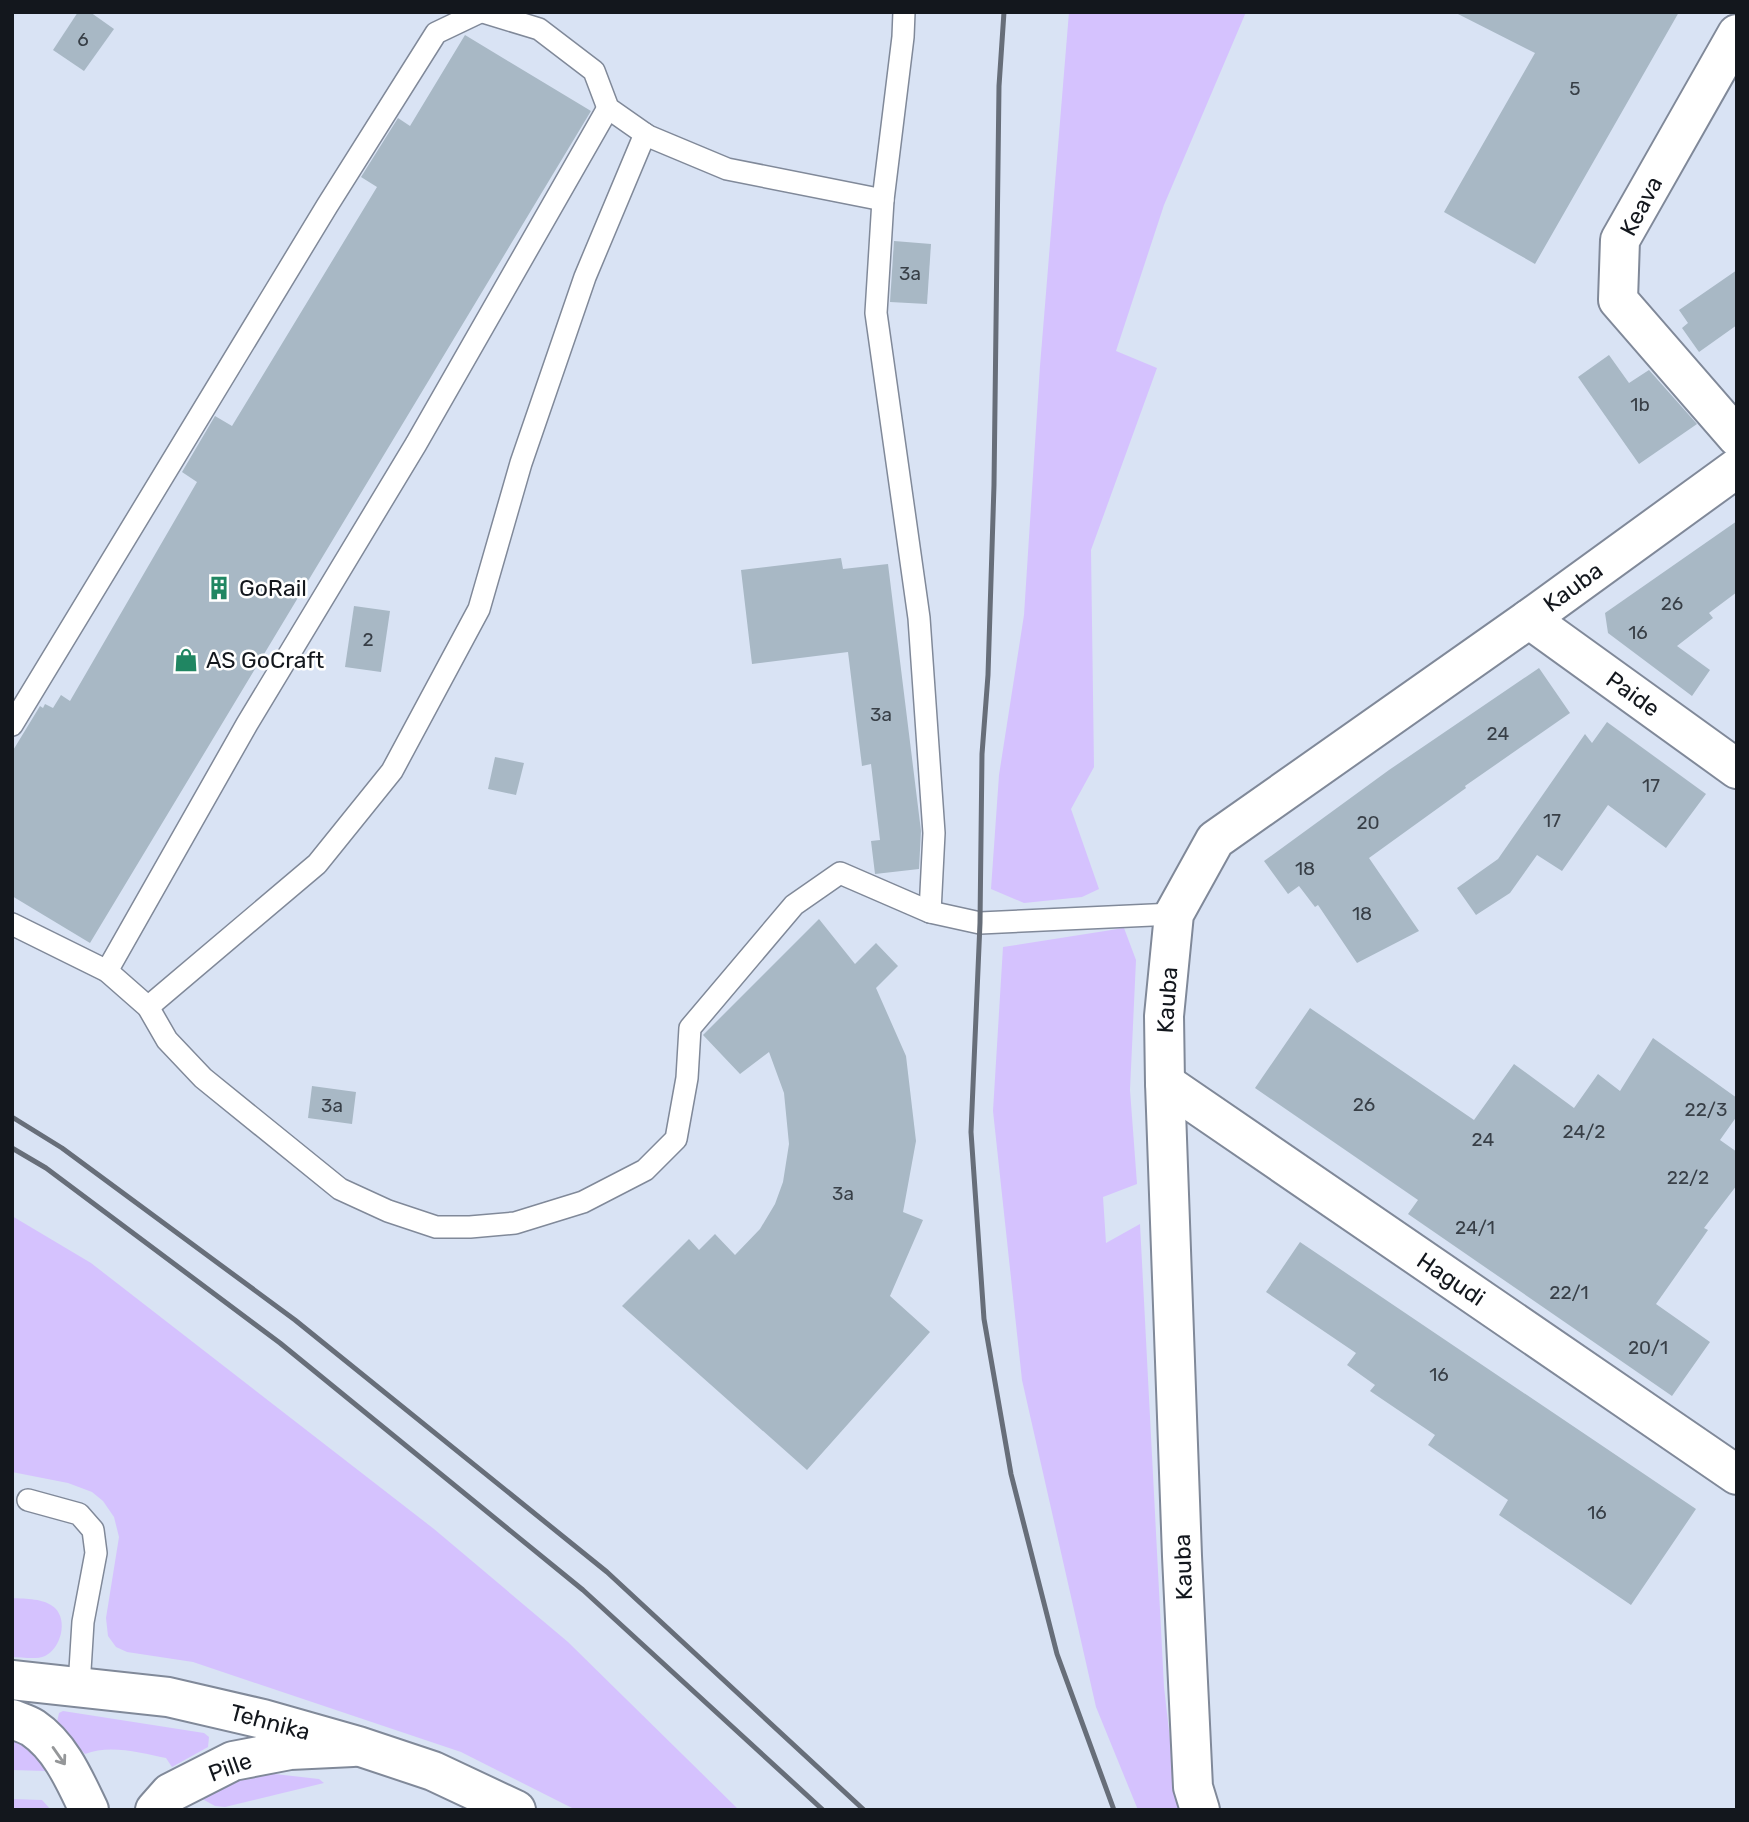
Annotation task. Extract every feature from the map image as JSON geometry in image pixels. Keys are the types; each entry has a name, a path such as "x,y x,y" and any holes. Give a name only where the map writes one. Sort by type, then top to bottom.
{"street":[{"name":"Keava","path":"1737,34 1620,240 1618,300 1737,437"},
{"name":"Kauba","path":"1200,1810 1193,1787 1165,1083 1164,1016 1174,914 1215,840 1529,619 1737,468"},
{"name":"Paide","path":"1529,619 1737,769"},
{"name":"Hagudi","path":"1165,1083 1737,1475"},
{"name":"Tehnika","path":"12,1680 168,1697 263,1719 358,1746 433,1772 516,1810"},
{"path":"12,1719 33,1728 55,1749 72,1775 89,1810"},
{"name":"Pille","path":"155,1810 170,1793 233,1761 290,1750 358,1746"}],"lane":[{"path":"12,725 327,206 436,33 482,12 539,29 594,71 608,108 645,134 727,169 883,200"},
{"path":"904,12 883,200 876,313 919,618 934,833 930,912"},
{"path":"107,971 247,724 416,444 608,108"},
{"path":"148,1007 317,864 391,771 479,609 521,463 581,289 645,134"},
{"path":"12,925 107,971 148,1007 167,1040 203,1077 340,1189 388,1211 436,1227 516,1223 583,1202 645,1170 676,1139 687,1078 690,1028 794,905 840,873 930,912 979,923 1174,914"},
{"path":"28,1500 79,1514 93,1530 96,1553 83,1622 79,1686"}],"shaded area":[{"path":"1069,12 1246,12 1164,205 1116,351 1157,368 1091,550 1094,767 1071,809 1099,889 1082,897 1024,903 991,889 999,775 1024,615 1040,366"},
{"path":"1124,928 1136,960 1130,1090 1137,1184 1103,1197 1106,1243 1140,1224 1164,1687 1178,1810 1138,1810 1096,1707 1022,1380 993,1111 1003,947"},
{"path":"12,1216 91,1263 434,1529 568,1642 739,1810 576,1810 461,1752 193,1662 127,1652 116,1647 108,1636 106,1618 119,1537 114,1517 103,1501 92,1492 68,1483 12,1472"},
{"path":"12,1598 46,1602 59,1613 62,1627 59,1641 45,1656 12,1657"},
{"path":"63,1711 204,1733 209,1737 208,1747 172,1767 166,1758 136,1752 105,1750 85,1754 60,1728 57,1722 59,1713"},
{"path":"12,1737 30,1750 49,1769 12,1770"},
{"path":"266,1773 319,1779 324,1783 225,1807 215,1806 195,1795 215,1784"},
{"path":"12,1799 42,1800 51,1810 12,1810"}],"building":[{"path":"78,12 90,12 114,29 84,71 53,50"},
{"path":"1454,12 1679,12 1535,264 1444,212 1535,53"},
{"name":"GoRail","path":"465,35 591,111 90,943 12,896 12,752 40,706 43,708 45,704 53,708 61,695 70,701 197,482 182,472 215,416 232,426 377,187 361,177 398,118 410,126"},
{"path":"894,241 931,244 927,304 890,302"},
{"path":"1737,270 1737,325 1699,352 1682,328 1688,323 1679,310"},
{"path":"1609,355 1629,383 1649,370 1697,424 1639,464 1578,377"},
{"path":"1737,521 1737,592 1709,613 1713,618 1677,646 1710,670 1692,696 1608,633 1605,613"},
{"path":"841,558 843,569 888,564 921,831 919,869 875,874 871,841 880,840 871,764 862,766 848,652 752,664 741,570"},
{"path":"354,606 390,611 381,672 345,667"},
{"path":"1539,668 1570,713 1465,786 1466,788 1369,858 1419,931 1357,963 1318,905 1315,907 1299,886 1288,894 1264,861 1389,770"},
{"path":"1607,722 1706,794 1666,848 1608,805 1562,871 1537,855 1510,893 1476,915 1457,888 1498,859 1585,734 1592,743"},
{"path":"495,757 524,763 516,795 488,789"},
{"path":"819,919 855,964 876,943 898,966 876,988 906,1056 916,1141 903,1212 923,1220 890,1296 930,1332 807,1470 622,1306 689,1239 699,1250 715,1234 735,1255 760,1229 775,1204 783,1182 789,1144 784,1093 769,1052 740,1074 703,1035"},
{"path":"1310,1008 1474,1120 1514,1064 1574,1108 1598,1074 1620,1091 1653,1038 1737,1098 1737,1116 1720,1140 1737,1152 1737,1185 1704,1228 1708,1230 1656,1304 1710,1342 1672,1396 1408,1214 1418,1200 1255,1088"},
{"path":"312,1086 356,1092 352,1124 308,1118"},
{"path":"1300,1242 1696,1509 1631,1605 1499,1515 1508,1500 1428,1445 1435,1435 1370,1391 1375,1385 1347,1365 1356,1353 1266,1292"}],"railway":[{"path":"1004,12 999,86 994,485 988,675 982,754 980,923 971,1132 984,1319 1011,1474 1057,1654 1114,1810"},
{"path":"12,1117 62,1148 295,1320 607,1572 864,1810"},
{"path":"12,1148 46,1168 280,1343 583,1590 823,1810"}],"place":[{"name":"GoRail","path":"219,588"},
{"name":"AS GoCraft","path":"186,660"}]}
